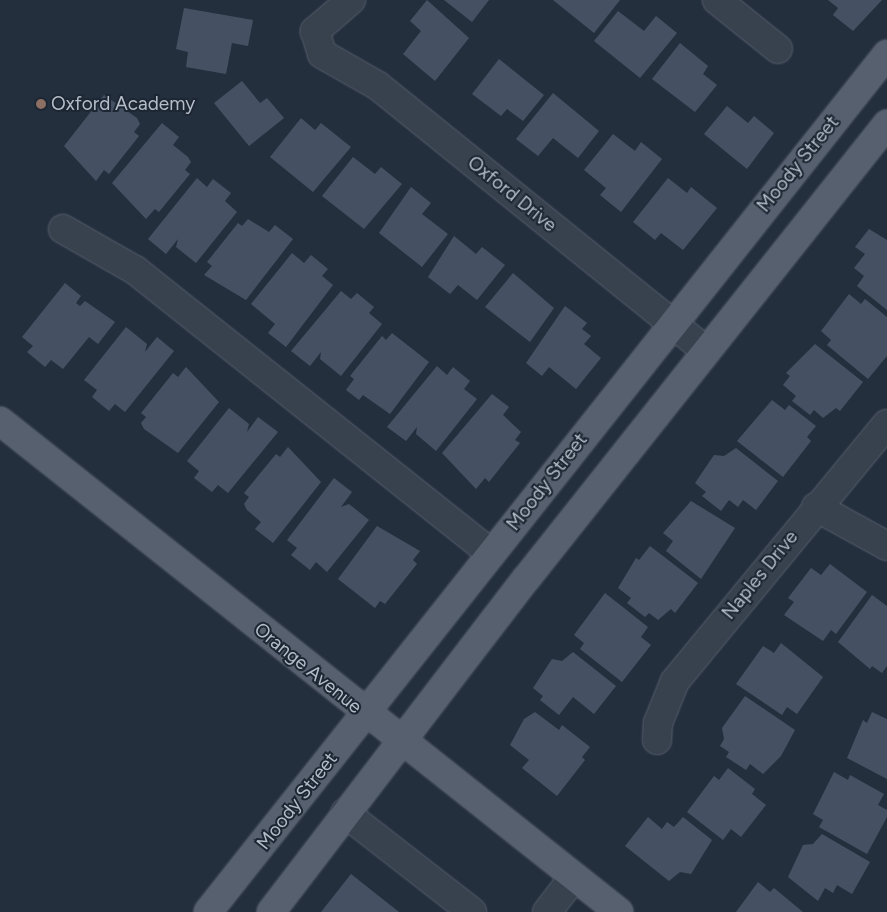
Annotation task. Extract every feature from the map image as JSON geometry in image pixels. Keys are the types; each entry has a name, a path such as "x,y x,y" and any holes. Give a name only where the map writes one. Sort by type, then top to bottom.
{"main road":[{"name":"Moody Street","path":"208,912 491,554 671,321 887,54"},
{"path":"271,912 345,813 887,124"},
{"name":"Orange Avenue","path":"0,421 365,713 619,912"}],"street":[{"name":"Oxford Drive","path":"351,0 324,20 315,30 315,42 331,63 378,86 707,352"},
{"path":"718,0 778,49"},
{"path":"63,229 135,270 491,554"},
{"name":"Naples Drive","path":"657,740 658,723 675,681 816,507 887,424"},
{"path":"816,507 887,546"},
{"path":"345,813 472,912"},
{"path":"547,912 574,877"}],"building":[{"path":"427,0 469,38 435,81 403,54 421,31 410,21"},
{"path":"444,0 489,0 472,22"},
{"path":"553,0 620,0 594,33"},
{"path":"828,0 882,0 853,31 833,15 838,8"},
{"path":"184,8 253,20 248,46 232,43 226,74 186,67 188,52 176,49"},
{"path":"618,11 644,31 656,16 677,33 640,78 594,41"},
{"path":"680,43 708,66 703,74 717,85 695,112 652,79"},
{"path":"499,59 544,95 523,121 507,109 501,116 472,94"},
{"path":"242,81 260,103 267,98 284,118 249,146 214,103"},
{"path":"553,93 599,131 578,158 553,138 538,156 516,139"},
{"path":"104,95 137,118 140,124 134,132 139,136 109,174 104,170 96,181 64,146"},
{"path":"727,106 748,123 754,116 774,133 747,169 704,134"},
{"path":"301,118 315,130 321,123 351,147 313,192 270,157"},
{"path":"162,123 179,137 173,145 188,157 191,162 185,170 190,174 159,212 155,209 146,219 112,183"},
{"path":"613,134 635,151 641,142 662,159 621,212 600,195 606,188 584,170"},
{"path":"353,157 375,174 381,167 402,184 364,229 322,196"},
{"path":"197,178 207,187 213,179 231,193 225,201 237,212 196,263 176,247 178,239 166,254 148,239"},
{"path":"668,178 687,193 691,187 717,208 683,250 661,233 655,240 633,222"},
{"path":"411,187 431,203 422,214 448,234 422,267 379,233"},
{"path":"248,219 269,232 275,225 293,239 246,300 204,275 212,266 207,262 238,223 242,226"},
{"path":"869,229 887,240 887,310 857,286 864,276 854,268 865,254 855,247"},
{"path":"454,236 476,254 482,247 505,265 477,300 458,285 450,294 428,277"},
{"path":"292,253 304,263 311,255 328,269 322,276 333,285 286,347 268,333 275,324 251,304"},
{"path":"513,273 554,308 530,342 485,307"},
{"path":"65,283 81,296 76,303 80,306 85,301 115,322 98,344 89,337 63,369 51,360 45,367 27,352 33,346 22,337"},
{"path":"341,291 351,299 357,293 374,307 369,313 382,324 341,376 320,359 321,352 310,366 291,351"},
{"path":"849,294 861,304 865,299 887,317 887,356 868,379 827,345 831,340 821,331"},
{"path":"565,306 587,323 582,329 591,336 584,344 601,358 576,389 549,367 542,376 526,363"},
{"path":"126,327 147,344 145,352 157,337 174,351 125,412 115,404 109,411 92,397 97,390 84,380"},
{"path":"392,333 429,362 390,414 363,395 359,400 346,390 354,379 350,376 382,336 386,340"},
{"path":"815,344 863,382 840,411 836,408 823,418 814,410 810,415 792,401 796,396 783,385 790,376 786,373"},
{"path":"437,366 447,375 453,367 470,381 464,389 477,399 436,451 416,434 417,427 406,441 387,427"},
{"path":"186,367 219,402 178,453 144,429 141,423 146,417 141,413 173,373 178,377"},
{"path":"492,394 509,407 503,415 521,432 515,440 520,443 489,482 485,478 476,489 442,453"},
{"path":"772,400 785,410 789,405 816,426 807,437 811,441 783,477 737,441"},
{"path":"229,408 249,424 247,432 258,417 278,432 228,493 218,485 212,492 194,478 199,471 187,461"},
{"path":"288,447 321,482 273,543 255,529 261,522 247,510 244,504 249,497 244,493 276,454 280,457"},
{"path":"736,448 778,481 756,510 743,500 738,507 729,500 721,511 702,496 706,492 695,483 714,455 724,456"},
{"path":"334,478 352,492 341,507 349,504 369,520 327,572 316,562 310,570 291,555 297,548 287,540"},
{"path":"691,501 735,528 701,579 666,551 673,541 663,533"},
{"path":"377,526 420,551 413,560 417,564 385,604 380,601 375,608 338,579"},
{"path":"650,546 698,583 675,613 671,609 658,620 649,613 645,617 627,603 631,598 618,588 636,558 639,560"},
{"path":"830,564 867,592 836,634 831,630 823,641 784,615 794,602 788,598 811,568 821,575"},
{"path":"605,593 648,627 641,637 651,645 622,682 580,649 584,643 574,635"},
{"path":"872,595 887,606 887,666 882,673 872,666 870,669 838,642"},
{"path":"781,643 823,677 797,714 787,707 782,715 736,684 763,646 774,653"},
{"path":"573,652 616,686 594,714 573,697 559,715 540,700 543,696 533,688 552,659 562,661"},
{"path":"745,696 795,730 781,756 763,774 750,764 746,770 726,757 729,752 720,746 724,739 722,728"},
{"path":"535,712 559,730 562,725 590,747 582,757 585,760 557,796 522,768 529,760 510,745 524,719"},
{"path":"872,712 887,719 887,779 847,758 863,720 867,723"},
{"path":"728,768 755,789 752,794 766,805 741,837 731,829 723,840 687,812 714,776 719,780"},
{"path":"834,772 848,780 850,775 884,794 878,805 887,810 887,817 867,854 819,827 823,820 813,814"},
{"path":"648,817 662,829 667,822 674,827 683,817 712,840 691,874 680,872 669,881 625,846"},
{"path":"822,834 870,862 852,894 837,885 833,893 825,888 818,901 788,877 803,845 813,844"},
{"path":"351,874 399,912 321,912"},
{"path":"758,882 770,892 774,888 803,912 736,912"}],"place":[{"name":"Oxford Academy","path":"41,104"}]}
